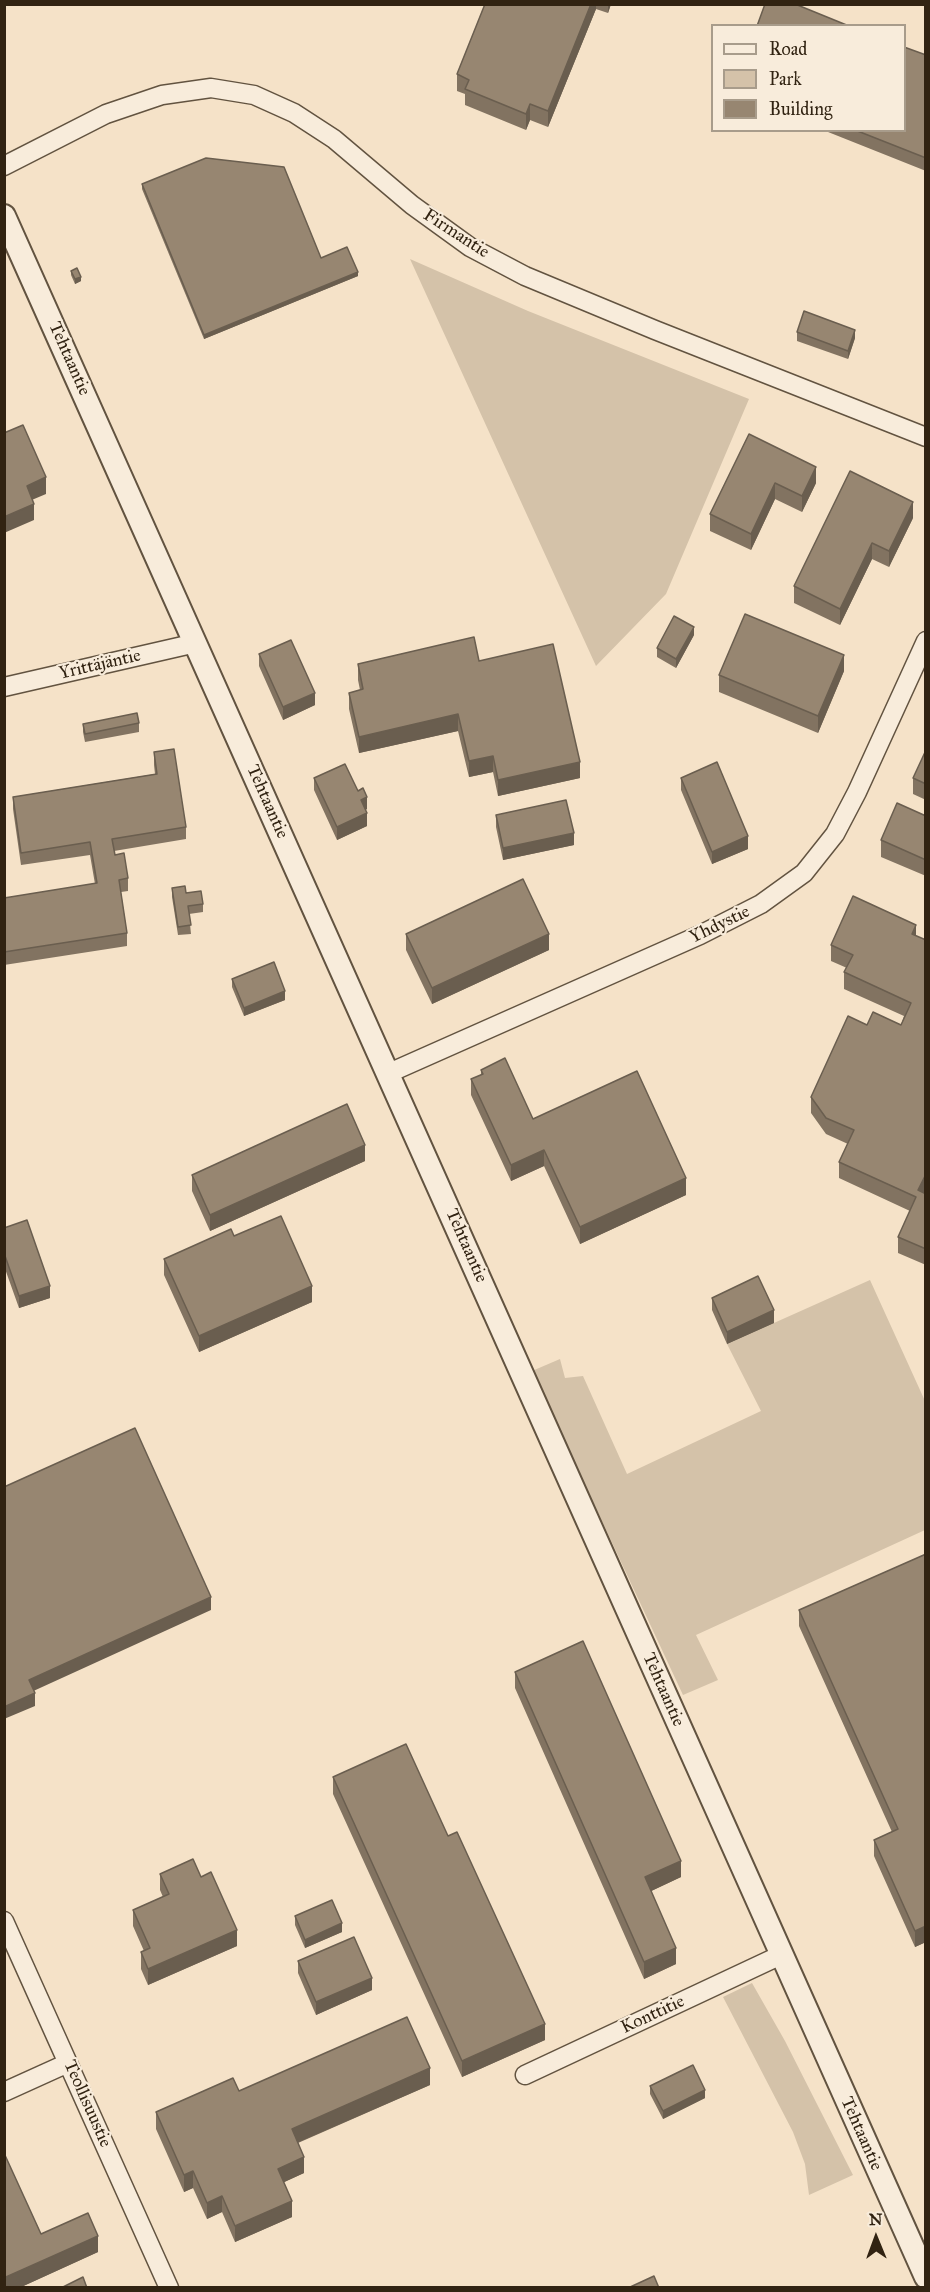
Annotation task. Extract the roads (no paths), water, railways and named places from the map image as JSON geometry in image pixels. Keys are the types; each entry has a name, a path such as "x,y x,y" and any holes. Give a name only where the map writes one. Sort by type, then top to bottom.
{"street":[{"name":"Firmantie","path":"4,166 106,114 162,95 211,88 254,95 294,113 334,139 412,205 470,248 525,276 926,437"},
{"name":"Tehtaantie","path":"4,216 926,2277"},
{"name":"Yhdystie","path":"389,1073 700,935 761,904 804,873 836,834 926,641"},
{"name":"Yrittäjäntie","path":"4,687 196,643"},
{"name":"Teollisuustie","path":"4,1921 169,2288"},
{"name":"Konttitie","path":"525,2075 781,1955"},
{"path":"4,2092 68,2063"}]}
